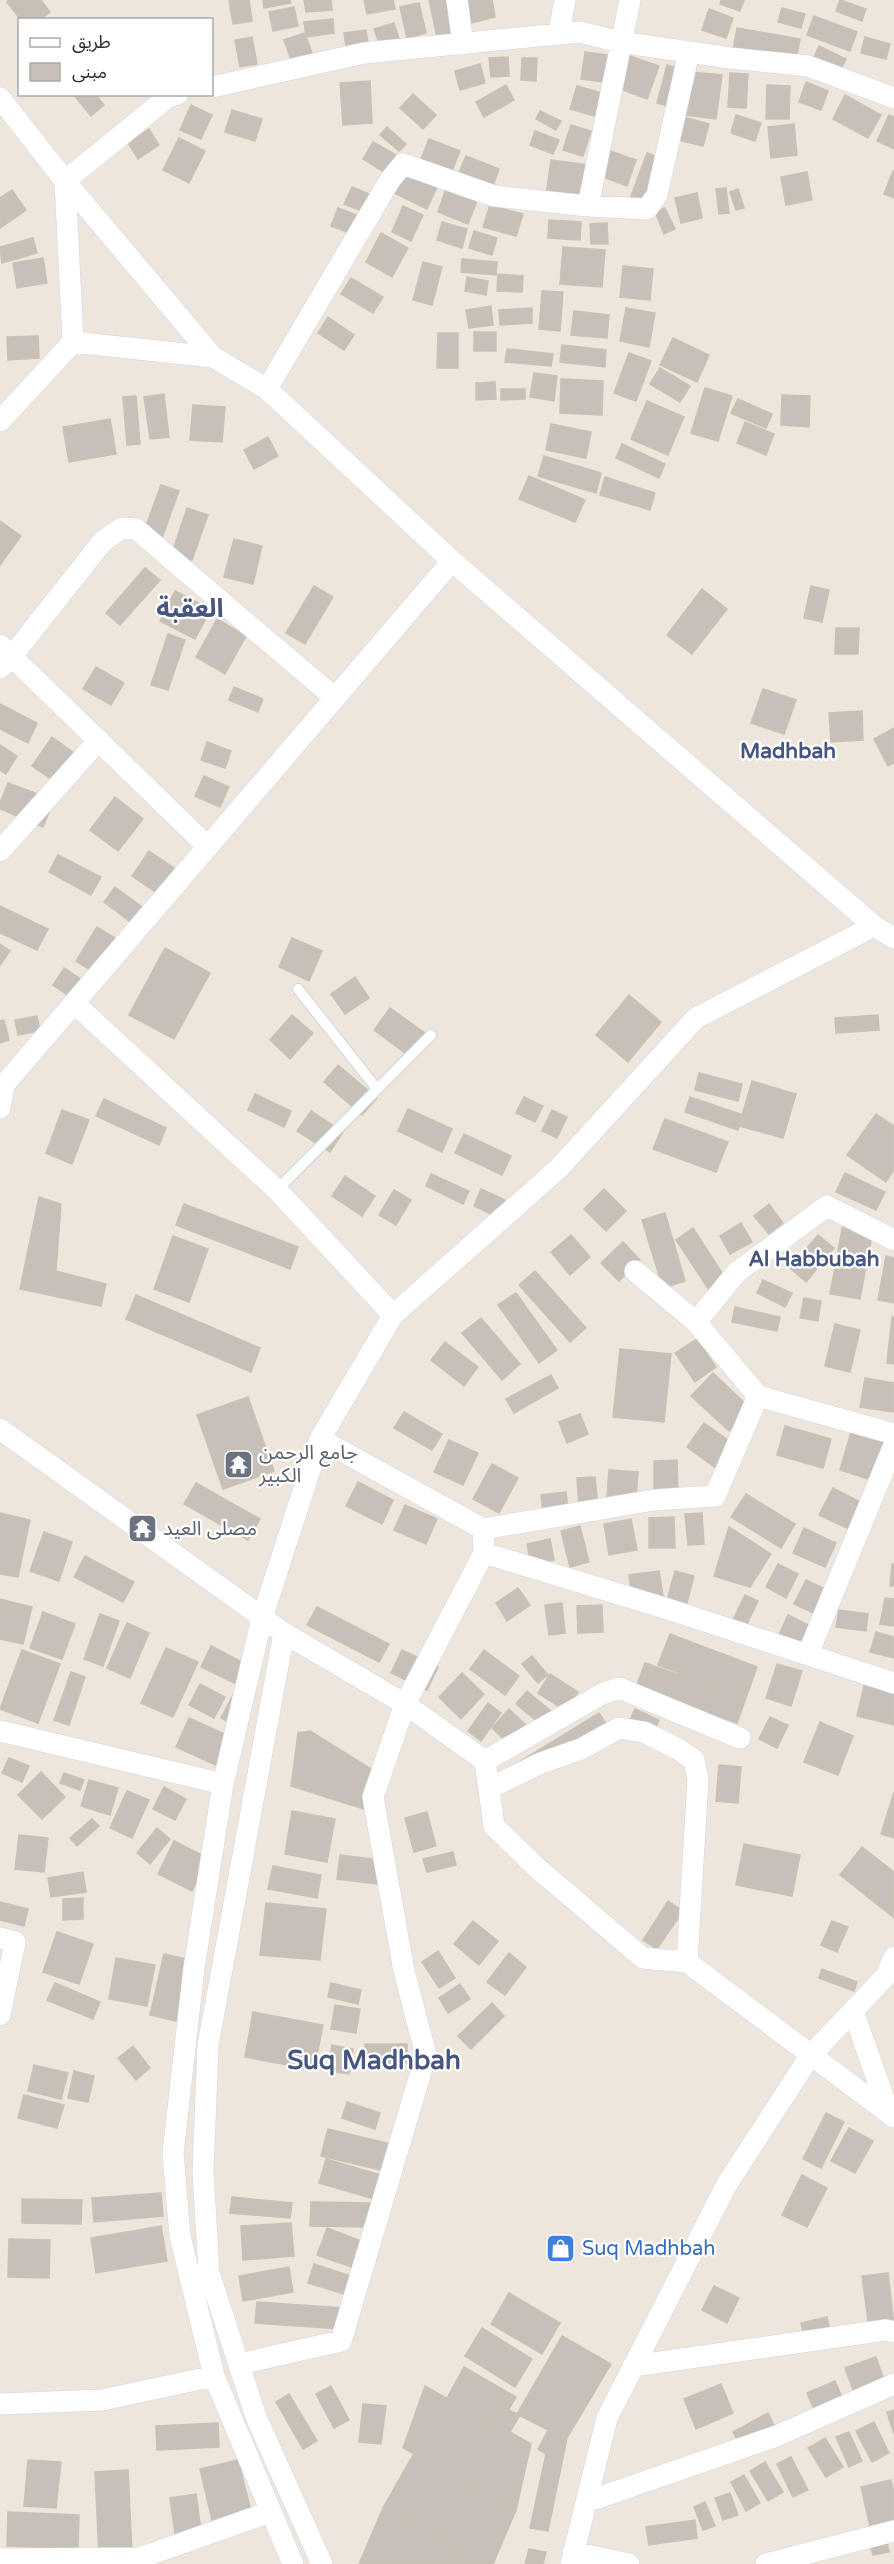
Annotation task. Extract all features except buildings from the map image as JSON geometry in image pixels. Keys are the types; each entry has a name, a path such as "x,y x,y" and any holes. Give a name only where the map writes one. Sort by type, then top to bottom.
{"street":[{"path":"457,0 463,44"},
{"path":"559,33 565,0"},
{"path":"588,206 630,0"},
{"path":"213,87 364,53 580,32 620,42 808,66 894,98"},
{"path":"267,389 390,180 403,164 494,196 588,206 647,209 657,195 689,52"},
{"path":"65,181 171,96"},
{"path":"0,98 65,181 213,357 267,389 452,561 874,926 894,938"},
{"path":"0,421 73,342 65,181"},
{"path":"73,342 213,357"},
{"path":"208,847 99,740 4,656 103,541 122,528 136,529 335,698"},
{"path":"0,1108 4,1085 452,561"},
{"path":"0,851 99,740"},
{"path":"293,2564 214,2376 180,2236 172,2153 194,1968 223,1784 262,1618 320,1439 393,1315 559,1168 696,1018 874,926"},
{"path":"74,1003 277,1190 393,1315"},
{"path":"696,1322 737,1272 828,1206 894,1240"},
{"path":"635,1271 696,1322 758,1396 894,1434"},
{"path":"320,1439 483,1529 654,1500 715,1496 758,1396"},
{"path":"0,1429 262,1618 405,1704 485,1761 495,1826 536,1867 643,1958 687,1962 892,2115"},
{"path":"807,1654 894,1445"},
{"path":"240,2364 341,2341 426,2055 404,1971 373,1797 405,1704 484,1553 483,1529"},
{"path":"484,1553 671,1610 894,1683"},
{"path":"284,1633 208,2045 203,2172 209,2273 256,2417 322,2564"},
{"path":"485,1761 602,1694 619,1688 740,1737"},
{"path":"490,1788 542,1763 581,1749 619,1728 644,1732 694,1760 699,1779 687,1962"},
{"path":"0,1731 223,1784"},
{"path":"0,1938 15,1942 0,2015"},
{"path":"629,2564 572,2558 607,2418 727,2184 810,2056 891,1971"},
{"path":"853,2011 892,2115"},
{"path":"178,2208 205,2208"},
{"path":"633,2366 886,2330 894,2332"},
{"path":"0,2404 102,2400 214,2376"},
{"path":"586,2502 774,2437 894,2384"},
{"path":"0,2559 141,2561 270,2511"},
{"path":"766,2564 894,2531"}],"lane":[{"path":"298,989 377,1089"},
{"path":"277,1190 432,1035"}],"place":[{"name":"جامع الرحمن الكبير","path":"238,1464"},
{"name":"مصلى العيد","path":"142,1528"},
{"name":"Suq Madhbah","path":"561,2248"}],"district":[{"name":"العقبة","path":"190,608"},
{"name":"Madhbah","path":"788,751"},
{"name":"Al Habbubah","path":"814,1259"},
{"name":"Suq Madhbah","path":"374,2060"}]}
